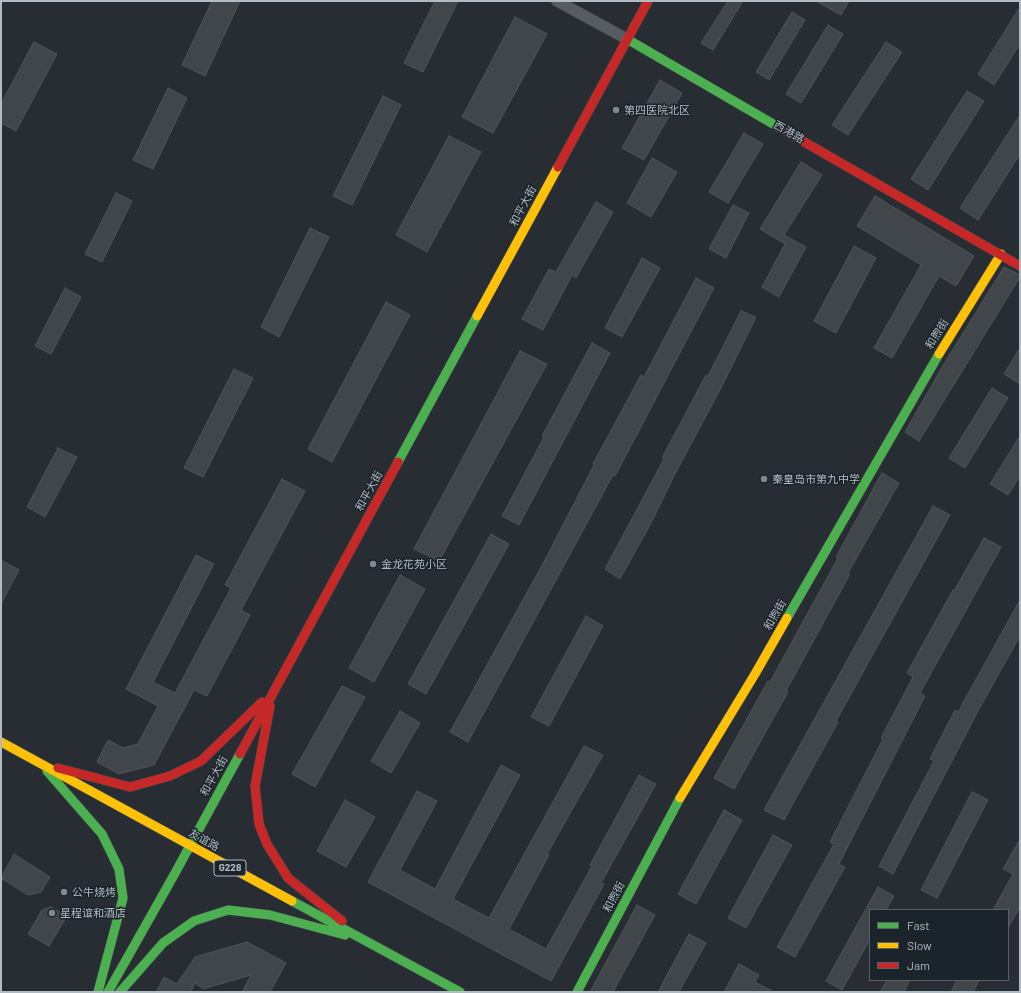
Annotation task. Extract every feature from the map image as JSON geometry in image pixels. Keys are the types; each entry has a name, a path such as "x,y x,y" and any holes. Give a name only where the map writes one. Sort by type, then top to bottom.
{"main road":[{"name":"和平大街","path":"108,992 174,875 648,1"},
{"name":"西港路","path":"627,39 1020,266"},
{"name":"和煦街","path":"577,992 684,790 755,674 936,359 1001,254"},
{"path":"41,764 130,787 170,776 201,761 273,691"},
{"path":"273,691 255,786 259,824 267,844 288,878 365,941"},
{"name":"友谊路","path":"1,742 189,846 460,992"},
{"path":"41,764 102,834 119,869 122,898 98,992"},
{"path":"120,992 163,943 194,921 228,910 270,915 365,941"}],"street":[{"name":"西港路","path":"557,1 627,39"}],"building":[{"path":"212,1 240,1 205,76 182,65"},
{"path":"435,1 458,1 423,72 404,63"},
{"path":"728,1 743,1 713,50 701,43"},
{"path":"816,1 849,1 841,15"},
{"path":"1020,7 1020,44 994,85 978,74"},
{"path":"792,12 805,20 769,80 756,72"},
{"path":"515,17 547,34 493,133 462,117"},
{"path":"828,25 843,34 801,103 786,94"},
{"path":"34,42 57,54 16,131 1,123 1,104"},
{"path":"886,42 902,52 848,135 832,125"},
{"path":"660,80 682,93 644,160 622,148"},
{"path":"168,88 187,98 153,169 133,160"},
{"path":"967,91 984,101 928,190 911,179"},
{"path":"383,96 401,105 352,205 333,196"},
{"path":"1020,115 1020,154 978,220 960,208"},
{"path":"744,133 763,144 728,203 709,192"},
{"path":"449,136 481,152 427,252 396,235"},
{"path":"652,158 677,172 651,217 627,203"},
{"path":"801,162 822,175 784,235 806,247 779,297 762,287 785,244 760,229"},
{"path":"116,193 132,201 102,262 85,254"},
{"path":"875,196 974,256 956,286 939,276 892,358 874,348 921,265 857,226"},
{"path":"596,202 613,212 576,278 572,275 543,330 522,319 549,269 556,272"},
{"path":"733,205 749,213 726,258 709,249"},
{"path":"310,228 329,237 279,337 261,327"},
{"path":"854,246 876,258 836,333 814,321"},
{"path":"642,258 660,268 622,337 605,328"},
{"path":"1004,267 1020,275 1020,277 919,441 905,432 944,364"},
{"path":"696,278 714,288 615,476 613,475 468,742 450,732 546,558 594,465 593,464 641,375 644,377"},
{"path":"65,288 81,297 51,354 35,346"},
{"path":"386,302 410,315 332,462 308,449"},
{"path":"741,311 756,317 650,525 620,579 605,569 664,459 662,458 706,375 708,376"},
{"path":"592,343 610,353 519,525 502,516 544,437 542,436"},
{"path":"1020,348 1020,384 1004,374"},
{"path":"520,351 547,364 439,561 414,549"},
{"path":"234,369 253,378 203,477 184,468"},
{"path":"992,388 1008,398 965,468 949,458"},
{"path":"1020,436 1020,476 1008,495 990,484"},
{"path":"58,448 77,457 45,517 27,507"},
{"path":"882,473 899,483 848,573 850,574 786,691 788,692 734,789 714,778 768,681 770,682 838,558 836,557"},
{"path":"282,479 305,491 241,610 250,615 207,696 194,690 154,765 119,774 97,762 108,740 123,748 138,744 158,706 126,689 196,555 214,564 153,682 175,693 231,588 225,585"},
{"path":"933,506 950,515 836,721 838,722 784,820 764,810"},
{"path":"491,534 509,544 426,694 408,684"},
{"path":"984,538 1001,547 920,693 925,696 839,864 845,867 795,957 777,947 834,844 830,842 913,677 907,673"},
{"path":"1,560 19,570 1,604"},
{"path":"400,575 425,589 374,682 349,668"},
{"path":"1020,600 1020,636 979,709 893,874 879,866 934,761 930,759 955,710 958,712"},
{"path":"586,616 603,626 549,726 531,717"},
{"path":"342,686 365,697 315,787 292,774"},
{"path":"400,711 420,723 391,773 371,761"},
{"path":"584,746 603,755 547,854 549,855 509,929 546,949 592,866 590,865 639,775 656,784 601,883 604,884 551,981 368,882 417,791 437,801 400,870 435,889 501,765 520,775 453,899 489,918"},
{"path":"972,792 988,800 937,898 921,890"},
{"path":"345,800 375,817 346,867 317,851"},
{"path":"724,810 742,820 696,904 678,894"},
{"path":"773,835 792,845 746,928 728,918"},
{"path":"1020,839 1020,907 1009,926 1009,909 994,909 1013,874 1003,869"},
{"path":"14,854 50,877 41,892 28,895 1,878"},
{"path":"878,887 894,896 887,909 869,909 869,941 842,990 826,981"},
{"path":"637,905 655,915 613,992 590,992"},
{"path":"51,907 67,916 49,946 28,934 42,910"},
{"path":"689,934 706,943 679,992 658,992"},
{"path":"247,942 286,963 270,992 242,992 251,975 203,989 195,983 191,992 156,992 164,977 177,984 195,957"},
{"path":"739,964 759,975 755,982 774,992 724,992"},
{"path":"886,981 910,981 904,992 880,992"},
{"path":"956,981 978,981 973,992 951,992"}],"traffic: fast":[{"path":"627,39 780,128"},
{"path":"398,462 477,316"},
{"path":"787,618 939,354"},
{"path":"108,992 240,754"},
{"path":"47,771 102,834 119,869 123,898 98,992"},
{"path":"577,992 680,798"},
{"path":"292,901 460,992"},
{"path":"120,992 163,943 194,921 228,910 270,915 345,935"}],"traffic: slow":[{"path":"477,316 558,167"},
{"path":"939,354 1001,254"},
{"path":"680,798 787,618"},
{"path":"1,742 292,901"}],"traffic: jam":[{"path":"558,167 648,1"},
{"path":"780,128 1020,266"},
{"path":"240,754 398,462"},
{"path":"58,768 130,787 170,776 201,761 262,702"},
{"path":"270,706 255,786 259,824 267,844 288,878 342,921"}],"place":[{"name":"第四医院北区","path":"616,110"},
{"name":"秦皇岛市第九中学","path":"764,479"},
{"name":"金龙花苑小区","path":"373,564"},
{"name":"公牛烧烤","path":"64,892"},
{"name":"星程谊和酒店","path":"52,913"}]}
